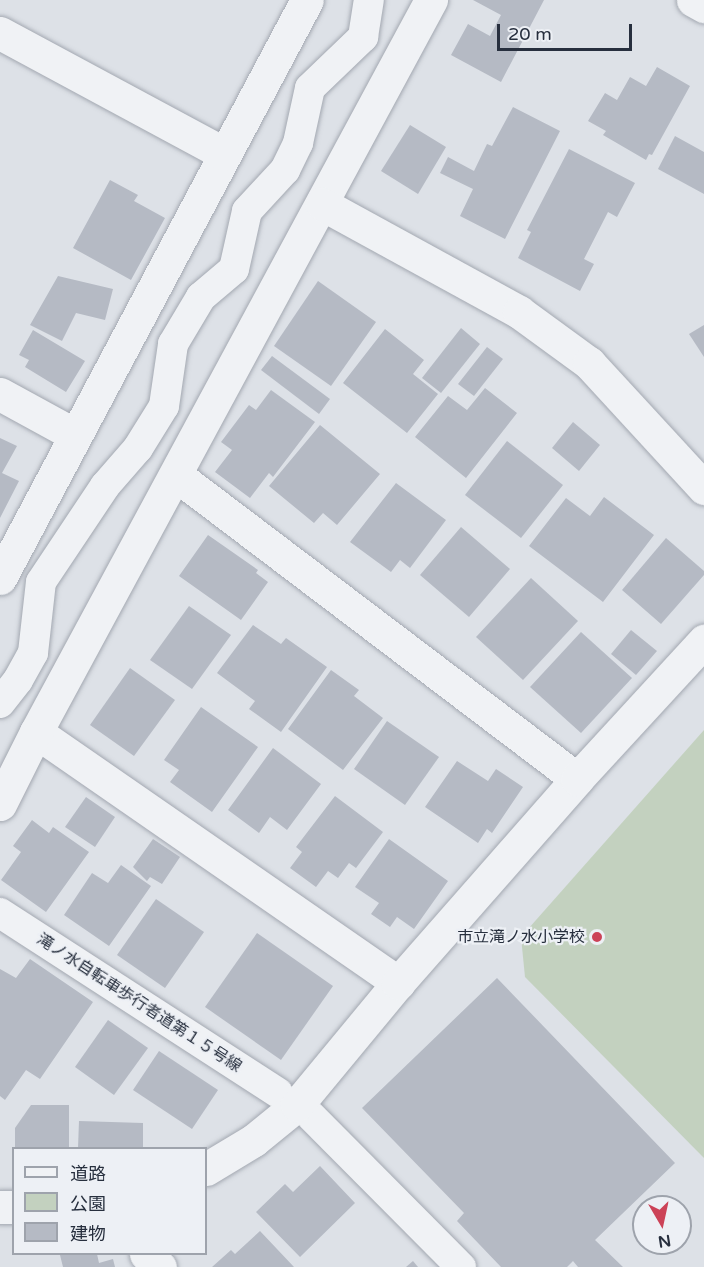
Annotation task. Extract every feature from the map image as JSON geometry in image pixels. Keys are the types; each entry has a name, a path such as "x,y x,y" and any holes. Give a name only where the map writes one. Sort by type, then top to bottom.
{"street":[{"path":"0,578 307,0"},
{"path":"0,703 18,680 33,653 41,582 105,486 138,448 164,406 173,344 201,297 234,269 247,211 285,170 298,144 310,88 363,37 369,0"},
{"path":"0,804 36,732 431,0"},
{"path":"693,0 704,6"},
{"path":"0,33 225,154"},
{"path":"322,204 519,312 589,363 704,488"},
{"path":"0,394 75,435"},
{"path":"176,475 577,779"},
{"path":"207,1168 254,1140 297,1105 398,983 577,779 704,641"},
{"path":"36,732 398,983"},
{"name":"滝ノ水自転車歩行者道第１５号線","path":"0,913 278,1093"},
{"path":"311,1116 461,1267"},
{"path":"147,1255 160,1267"}],"green space":[{"path":"704,730 704,1158 525,977 521,937"}],"building":[{"path":"473,0 544,0 501,82 451,55 468,24 490,36 501,15"},
{"path":"657,67 690,86 652,155 649,154 646,160 603,135 606,131 588,121 605,93 617,100 630,77 646,86"},
{"path":"513,107 560,131 505,239 460,216 473,189 440,173 448,157 474,171 487,144 492,146"},
{"path":"410,125 446,147 418,194 381,171"},
{"path":"675,136 704,152 704,194 658,169"},
{"path":"569,149 635,183 617,217 608,212 584,259 594,264 580,291 518,258 531,232 527,230"},
{"path":"110,180 138,195 134,201 165,218 131,280 73,248"},
{"path":"58,276 113,289 105,320 76,313 62,341 30,325"},
{"path":"318,281 376,322 331,386 274,346"},
{"path":"704,325 704,357 689,334"},
{"path":"461,328 480,344 441,393 422,378"},
{"path":"385,329 424,360 413,374 438,394 407,433 343,383"},
{"path":"33,330 85,361 66,392 25,367 29,360 19,355"},
{"path":"487,347 503,359 474,396 458,384"},
{"path":"272,356 330,399 319,414 261,370"},
{"path":"485,388 517,413 466,478 415,437 448,396 467,410"},
{"path":"271,390 315,422 273,477 269,473 250,498 215,472 232,450 221,442 249,405 256,410"},
{"path":"573,422 600,445 579,471 552,448"},
{"path":"320,425 380,474 337,525 323,513 314,523 269,486"},
{"path":"0,438 17,446 2,473 19,481 0,518"},
{"path":"507,441 563,485 521,538 465,495"},
{"path":"396,483 446,520 410,568 400,560 391,572 350,542"},
{"path":"604,497 654,535 603,602 529,546 566,498 590,516"},
{"path":"461,527 510,569 469,617 420,575"},
{"path":"208,535 258,570 256,573 268,582 241,620 179,576"},
{"path":"666,538 704,571 704,575 661,624 622,590"},
{"path":"531,578 578,621 523,680 476,637"},
{"path":"189,606 231,635 192,689 150,660"},
{"path":"253,625 281,644 286,638 327,667 281,732 249,709 255,701 217,673"},
{"path":"631,630 657,651 636,675 611,654"},
{"path":"581,632 632,678 581,733 530,687"},
{"path":"130,668 175,700 134,756 90,725"},
{"path":"331,670 359,690 354,696 383,718 343,770 288,729"},
{"path":"201,707 258,747 212,812 170,782 179,770 164,760"},
{"path":"387,721 439,757 405,805 354,769"},
{"path":"273,748 321,784 287,830 270,817 259,833 228,810"},
{"path":"457,761 488,781 496,769 523,787 492,833 487,829 478,843 425,807"},
{"path":"335,796 383,832 356,868 349,863 338,878 328,871 316,887 290,868 302,852 296,847"},
{"path":"86,797 115,817 95,847 65,827"},
{"path":"32,820 49,833 53,827 89,852 46,912 1,880 21,852 13,846"},
{"path":"153,839 180,857 162,884 150,877 147,881 133,867"},
{"path":"389,839 448,881 414,929 397,917 390,927 371,914 379,903 355,887"},
{"path":"121,865 151,886 109,946 64,915 92,873 108,883"},
{"path":"156,899 204,932 165,988 117,955"},
{"path":"257,933 333,986 281,1060 205,1007"},
{"path":"30,959 93,1002 40,1079 26,1070 5,1100 0,1096 0,969 16,978"},
{"path":"497,978 675,1163 642,1195 632,1195 632,1204 595,1240 623,1267 578,1267 573,1261 567,1267 501,1267 457,1221 464,1213 362,1108"},
{"path":"108,1020 148,1048 114,1095 75,1067"},
{"path":"159,1051 218,1090 192,1129 133,1090"},
{"path":"31,1105 69,1105 69,1147 15,1147 15,1128"},
{"path":"79,1121 143,1123 143,1147 78,1147"},
{"path":"320,1166 355,1203 300,1257 256,1212 285,1184 293,1192"},
{"path":"260,1231 294,1267 212,1267 231,1250 235,1254"},
{"path":"60,1255 97,1255 99,1263 113,1259 115,1267 63,1267"},
{"path":"413,1261 418,1267 406,1267"}],"place":[{"name":"市立滝ノ水小学校","path":"597,937"}]}
